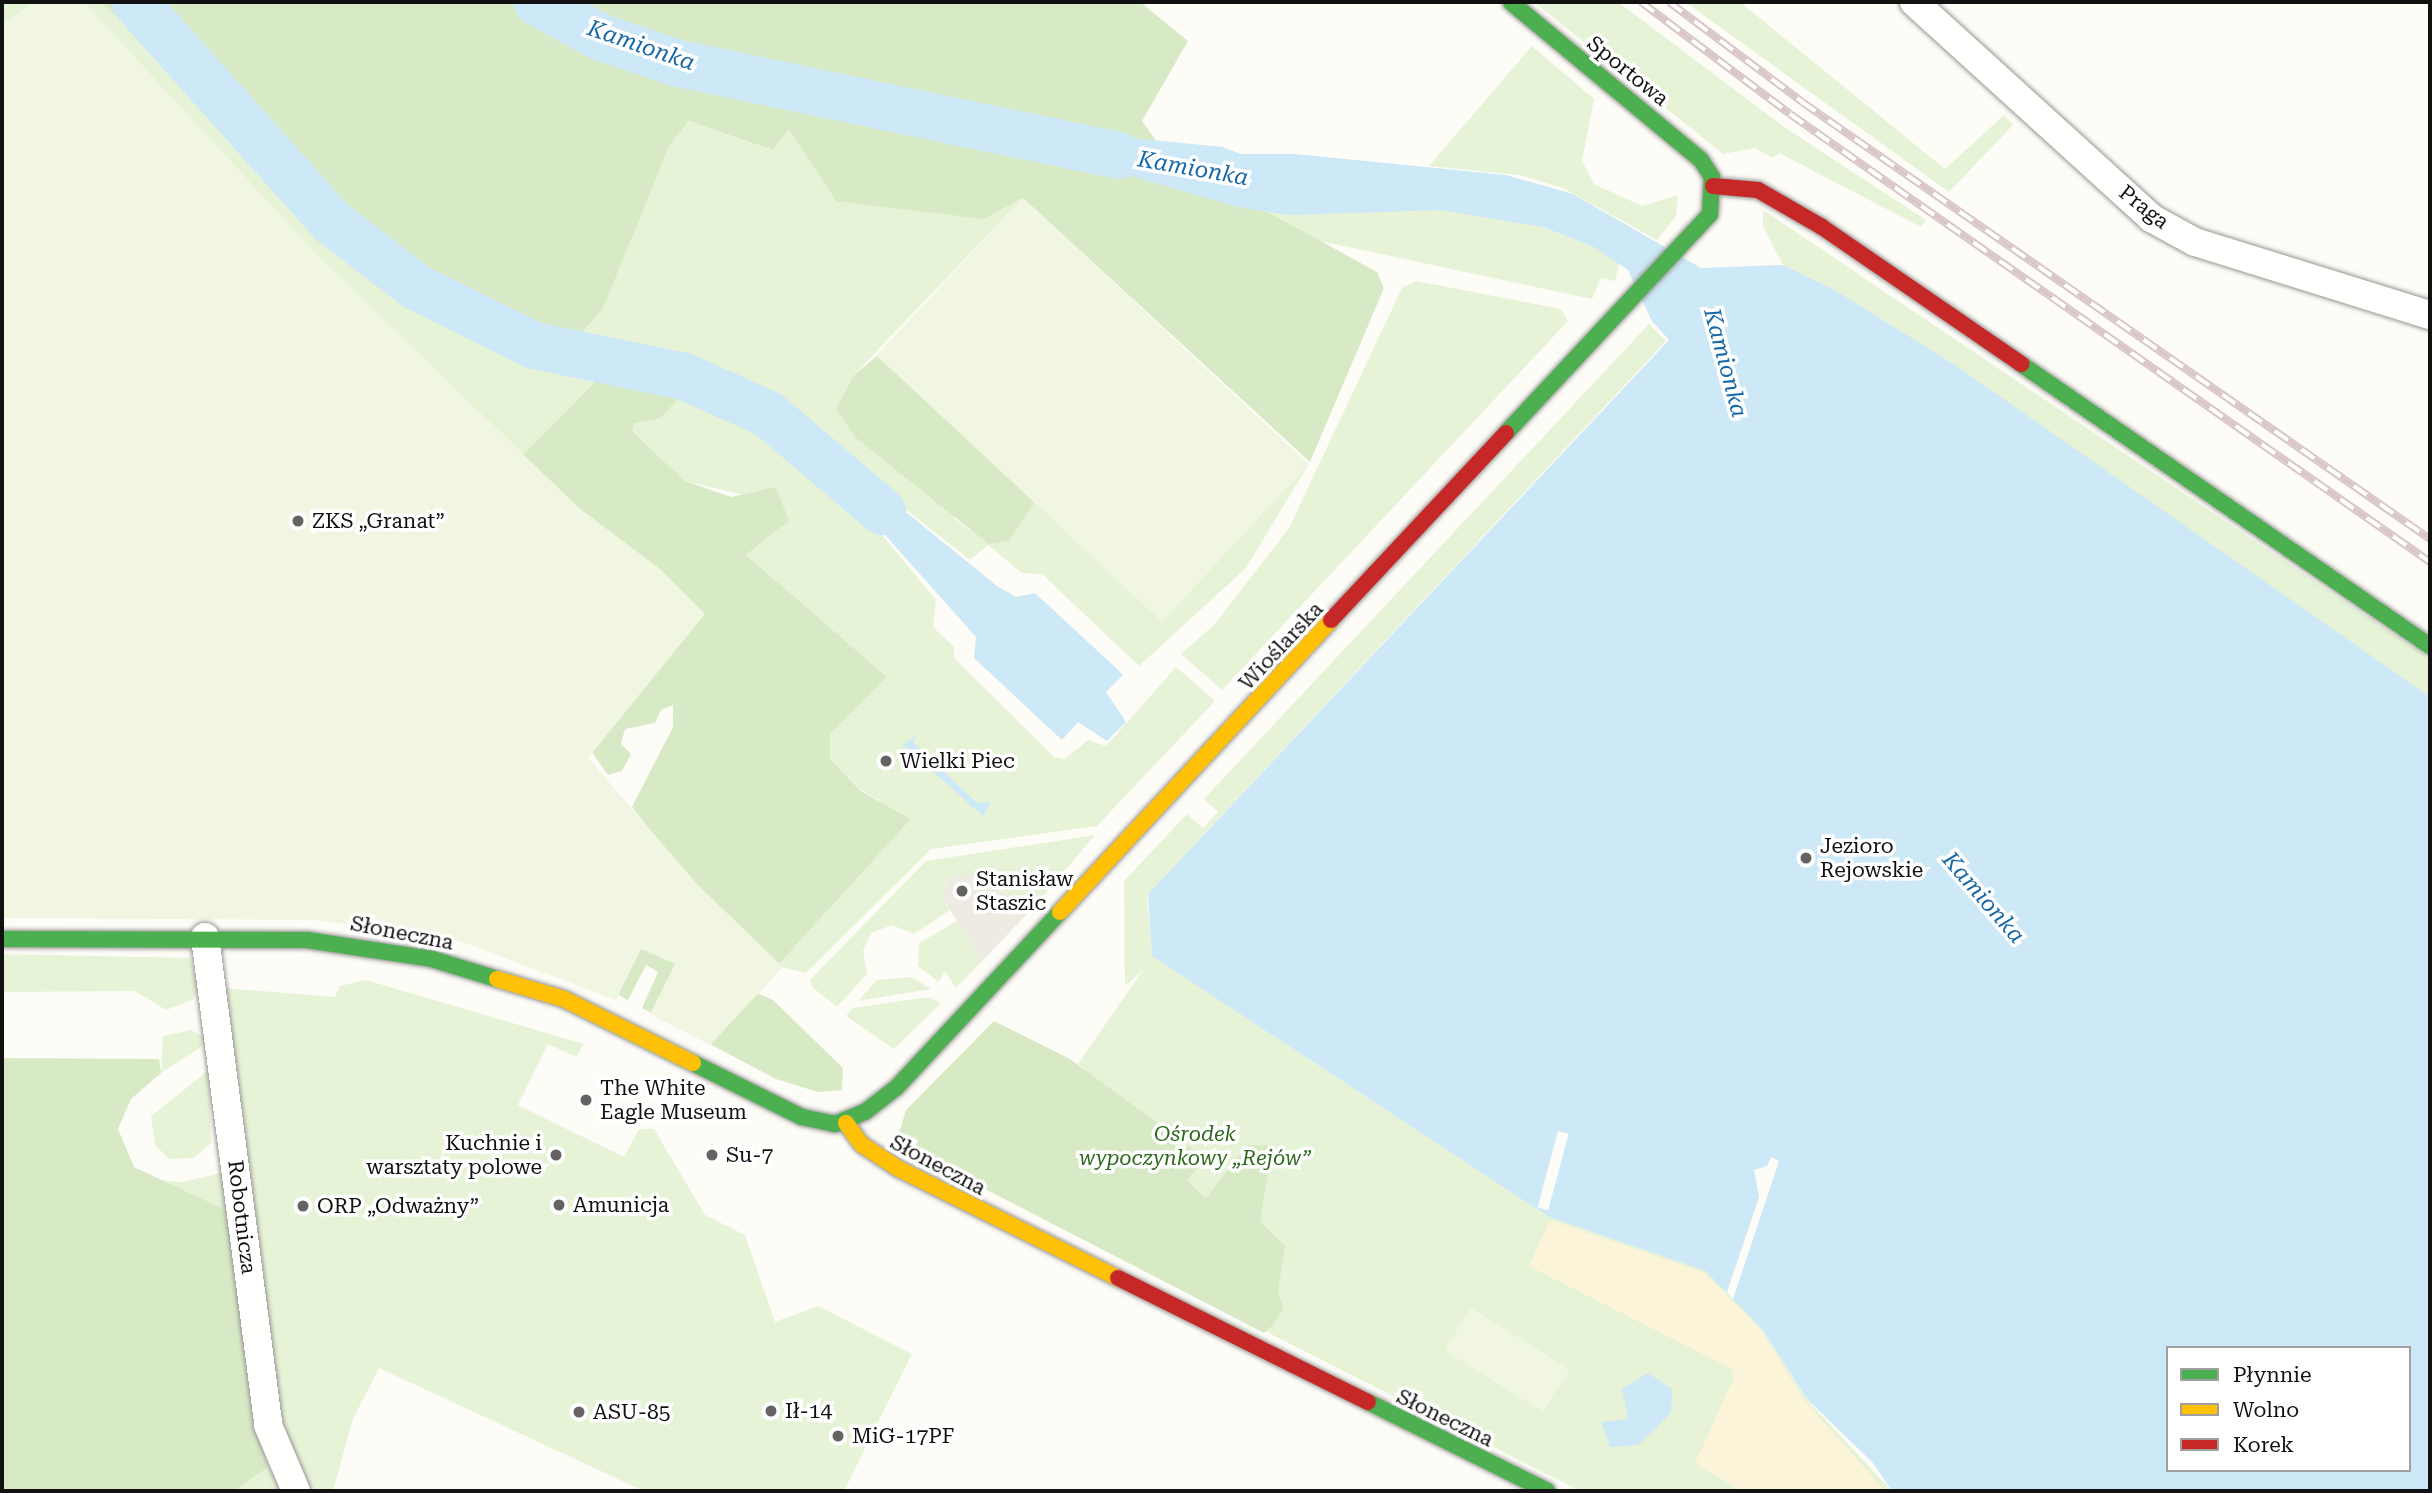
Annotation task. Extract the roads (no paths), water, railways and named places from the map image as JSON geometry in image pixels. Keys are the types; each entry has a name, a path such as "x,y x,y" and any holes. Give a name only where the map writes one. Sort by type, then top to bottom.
{"street":[{"name":"Sportowa","path":"1511,2 1700,159 1713,181"},
{"name":"Praga","path":"1914,2 2160,223 2195,242 2430,315"},
{"name":"Wioślarska","path":"846,1123 896,1088 1694,236 1712,210 1713,181"},
{"path":"1713,181 1758,190 1822,227 2430,646"},
{"name":"Słoneczna","path":"2,939 205,937 358,944 499,976 564,999 802,1117 846,1123 861,1144 899,1169 1548,1491"},
{"name":"Robotnicza","path":"205,937 268,1425 296,1491"}],"water":[{"name":"Jezioro Rejowskie","path":"1060,131 1223,147 1241,154 1295,154 1506,175 1573,194 1701,268 1783,265 1833,289 1955,365 2430,697 2430,1491 1892,1491 1873,1463 1807,1399 1762,1329 1706,1271 1549,1217 1152,956 1148,894 1669,340 1652,321 1628,270 1594,247 1543,227 1441,210 1289,215 1242,208 1054,154"},
{"path":"842,460 997,586 1016,597 1035,593 1123,675 1106,692 1126,722 1107,741 1078,722 1062,740 974,658 976,637 830,473"},
{"path":"917,735 913,742 977,803 991,802 983,816 903,745"},
{"path":"1648,1373 1672,1389 1671,1413 1638,1445 1610,1447 1601,1422 1628,1419 1622,1389"}],"waterway":[{"name":"Kamionka","path":"135,2 332,222 415,286 534,345 684,376 768,414 882,511"},
{"name":"Kamionka","path":"537,2 601,37 678,63 1119,155"}],"railway":[{"path":"1641,2 1790,114 2430,562"},
{"path":"1669,2 1802,102 2430,539"}],"place":[{"name":"ZKS „Granat”","path":"298,521"},
{"name":"Wielki Piec","path":"886,761"},
{"name":"Jezioro Rejowskie","path":"1806,858"},
{"name":"Stanisław Staszic","path":"962,891"},
{"name":"The White Eagle Museum","path":"586,1100"},
{"name":"Kuchnie i warsztaty polowe","path":"556,1155"},
{"name":"Su-7","path":"712,1155"},
{"name":"Amunicja","path":"559,1205"},
{"name":"ORP „Odważny”","path":"303,1206"},
{"name":"Ił-14","path":"771,1411"},
{"name":"ASU-85","path":"579,1412"},
{"name":"MiG-17PF","path":"838,1436"}],"park label":[{"name":"Ośrodek wypoczynkowy „Rejów”","path":"1195,1146"}]}
